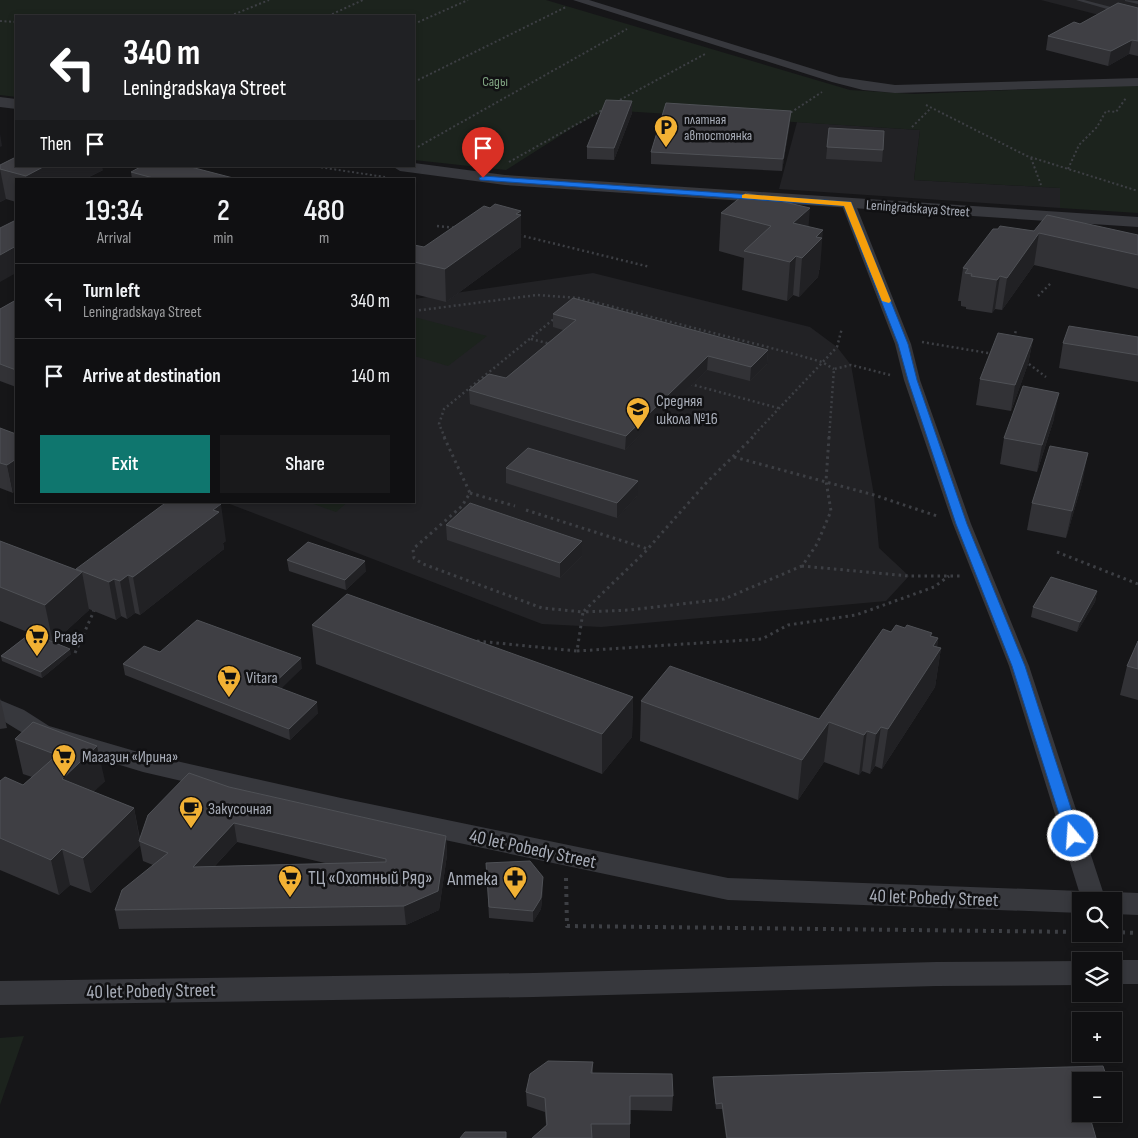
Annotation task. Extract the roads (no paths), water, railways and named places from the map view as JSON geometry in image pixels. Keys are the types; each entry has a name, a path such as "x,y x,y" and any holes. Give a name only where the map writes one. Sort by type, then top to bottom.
{"street":[{"path":"579,0 848,83 895,89 1138,82"},
{"path":"0,102 15,104"},
{"name":"Leningradskaya Street","path":"394,172 1138,222"},
{"path":"848,204 901,338 912,380 962,524 1018,666 1091,892"},
{"name":"40 let Pobedy Street","path":"0,709 40,732 143,763 342,808 728,889 1072,902"},
{"path":"1122,903 1138,904"},
{"name":"40 let Pobedy Street","path":"0,993 534,985 1072,972"},
{"path":"1122,972 1138,972"}],"lane":[{"path":"1078,0 1138,16"},
{"path":"1127,0 1138,3"}],"place":[{"name":"платная автостоянка","path":"666,148"},
{"name":"Средняя школа №16","path":"638,430"},
{"name":"Praga","path":"37,657"},
{"name":"Vitara","path":"229,698"},
{"name":"Магазин «Ирина»","path":"64,777"},
{"name":"Закусочная","path":"191,829"},
{"name":"ТЦ «Охотный Ряд»","path":"290,898"},
{"name":"Аптека","path":"515,899"}],"park label":[{"name":"Сады","path":"495,81"}]}
